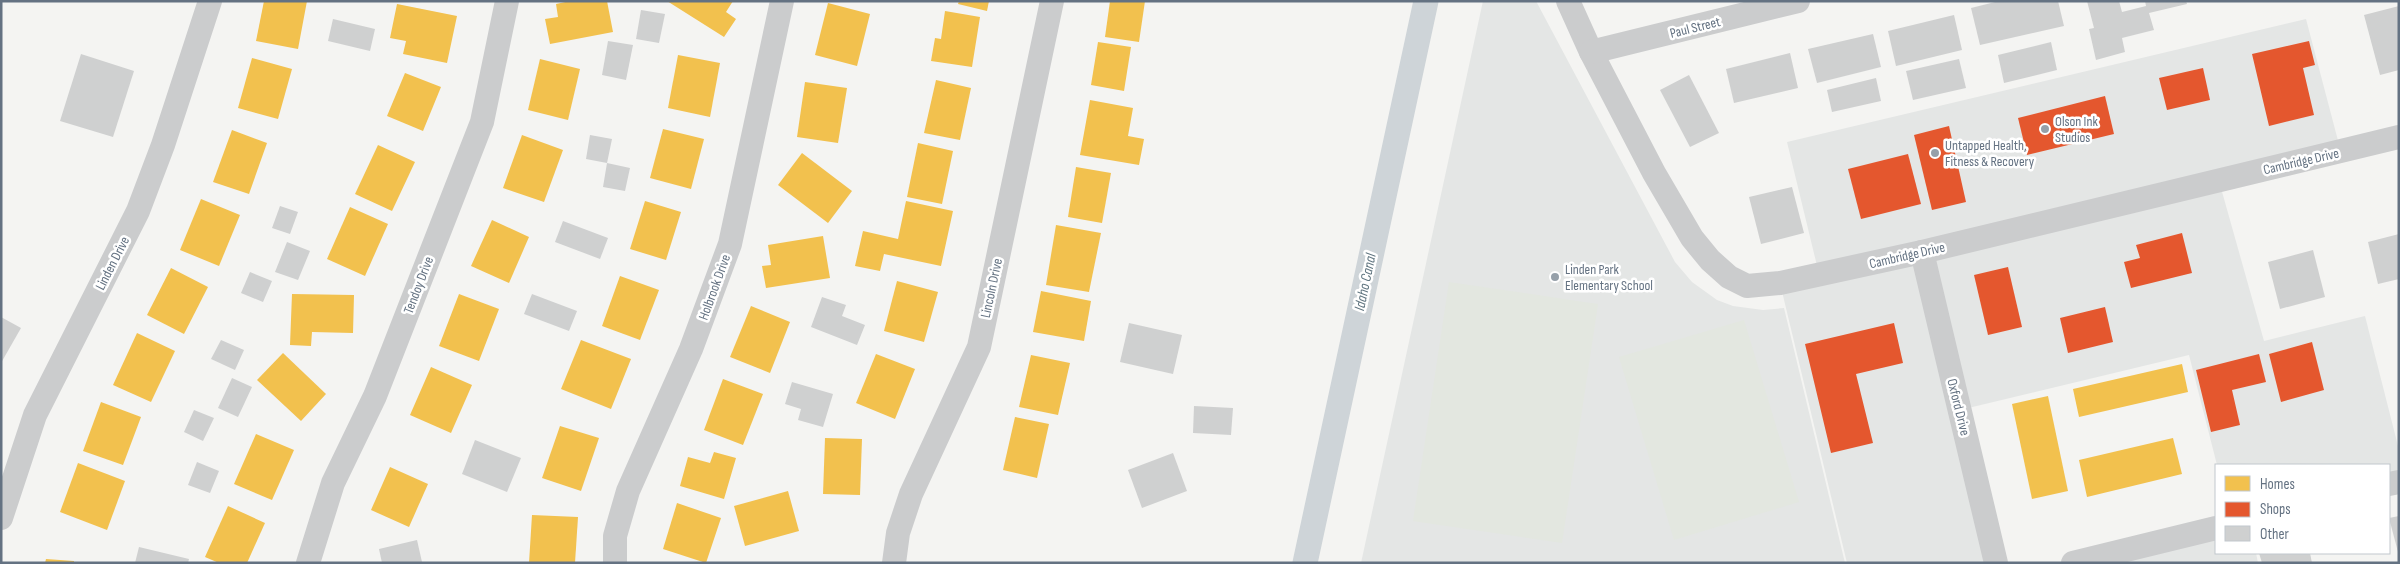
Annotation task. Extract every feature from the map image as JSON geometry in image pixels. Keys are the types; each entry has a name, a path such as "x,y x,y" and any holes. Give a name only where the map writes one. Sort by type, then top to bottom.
{"street":[{"name":"Linden Drive","path":"1,518 35,415 138,210 164,145 210,1"},
{"name":"Tendoy Drive","path":"308,563 333,484 375,396 482,122 507,1"},
{"name":"Holbrook Drive","path":"615,563 615,536 628,491 691,349 730,244 782,1"},
{"name":"Lincoln Drive","path":"889,561 911,494 979,347 1052,1"},
{"name":"Cambridge Drive","path":"1568,1 1591,52 1654,173 1692,238 1710,260 1729,277 1747,286 1780,283 1922,252 2399,138"},
{"name":"Paul Street","path":"1591,52 1798,1"},
{"name":"Oxford Drive","path":"1922,252 1996,563"},
{"path":"2074,563 2215,528"}],"shaded area":[{"name":"Linden Park Elementary School","path":"1483,1 1536,1 1675,262 1692,282 1717,300 1733,306 1763,310 1784,308 1845,563 1361,563"},
{"path":"2306,19 2341,152 2219,181 2264,341 2365,316 2399,450 2399,482 2390,484 2390,464 2217,464 2189,355 1960,410 1996,563 1847,563 1780,283 1819,274 1787,142"},
{"path":"1449,282 1598,304 1562,543 1413,521"},
{"path":"1744,320 1799,502 1674,540 1619,357"},
{"path":"2215,528 2215,554 2256,554 2258,563 2074,563"}],"building: Homes":[{"path":"264,1 307,1 298,49 256,41"},
{"path":"570,1 607,1 613,32 550,44 545,19 558,17 556,4"},
{"path":"667,1 733,1 726,12 736,19 724,37"},
{"path":"959,1 989,1 987,11 958,4"},
{"path":"1110,1 1145,1 1139,42 1105,37"},
{"path":"828,3 870,14 857,66 815,55"},
{"path":"397,4 457,16 447,63 403,54 406,41 390,38"},
{"path":"945,11 980,17 972,67 931,61 935,38 941,39"},
{"path":"1098,42 1131,47 1124,91 1091,85"},
{"path":"678,55 720,63 710,117 668,108"},
{"path":"252,58 292,69 278,119 238,108"},
{"path":"540,59 580,69 568,120 528,110"},
{"path":"405,73 441,87 423,131 387,116"},
{"path":"936,80 971,88 960,140 924,133"},
{"path":"805,82 847,88 838,143 797,137"},
{"path":"1090,100 1133,108 1128,136 1144,139 1139,165 1080,155"},
{"path":"663,129 704,139 691,189 650,178"},
{"path":"232,130 267,143 249,194 213,182"},
{"path":"522,135 563,150 544,202 503,188"},
{"path":"918,143 953,151 942,204 907,197"},
{"path":"378,145 415,162 392,211 355,194"},
{"path":"802,153 852,191 828,223 778,185"},
{"path":"1076,167 1111,173 1102,223 1068,217"},
{"path":"201,199 240,215 219,266 180,250"},
{"path":"645,201 681,212 666,260 630,249"},
{"path":"906,201 953,211 941,266 884,254 880,271 855,266 863,231 898,239"},
{"path":"350,207 388,224 365,276 327,259"},
{"path":"492,220 529,237 509,283 471,266"},
{"path":"1056,225 1101,233 1089,292 1046,285"},
{"path":"823,236 830,278 766,288 762,266 771,265 768,245"},
{"path":"171,268 208,287 184,334 147,315"},
{"path":"620,276 659,290 640,340 602,326"},
{"path":"897,281 938,292 924,342 884,331"},
{"path":"1041,291 1091,301 1084,341 1033,332"},
{"path":"292,294 354,295 353,333 312,332 311,346 290,345"},
{"path":"459,294 499,309 479,361 439,346"},
{"path":"751,306 790,322 770,373 730,357"},
{"path":"137,333 175,351 151,402 113,385"},
{"path":"581,340 631,359 611,409 561,389"},
{"path":"283,353 326,394 301,421 257,380"},
{"path":"876,354 915,369 895,419 856,403"},
{"path":"1031,355 1070,363 1058,415 1019,407"},
{"path":"2182,364 2188,392 2079,417 2073,389"},
{"path":"431,367 472,385 451,433 410,415"},
{"path":"723,379 763,394 743,445 704,430"},
{"path":"2048,396 2068,491 2032,499 2012,404"},
{"path":"101,402 141,417 123,465 83,451"},
{"path":"1015,417 1049,424 1037,478 1003,470"},
{"path":"560,426 599,438 581,491 542,478"},
{"path":"256,434 294,450 272,500 234,484"},
{"path":"825,438 862,439 860,495 823,494"},
{"path":"2173,438 2182,474 2087,497 2079,460"},
{"path":"714,452 736,458 724,499 680,486 688,457 710,463"},
{"path":"78,463 125,481 107,530 60,512"},
{"path":"390,467 428,484 409,527 371,510"},
{"path":"788,491 799,531 745,546 734,506"},
{"path":"677,503 721,518 706,563 663,549"},
{"path":"228,506 265,523 247,563 219,563 205,557"},
{"path":"532,515 578,517 575,563 529,563"},
{"path":"46,559 74,561 74,563 45,563"}],"building: Shops":[{"path":"2309,41 2315,65 2303,68 2314,115 2269,126 2252,54"},
{"path":"2203,68 2210,100 2167,110 2159,78"},
{"path":"2105,96 2114,134 2027,155 2018,118"},
{"path":"1949,126 1966,202 1932,210 1914,135"},
{"path":"1908,154 1921,204 1861,219 1848,169"},
{"path":"2182,233 2192,273 2131,288 2124,262 2140,258 2136,245"},
{"path":"2008,267 2022,327 1988,335 1974,275"},
{"path":"2105,307 2113,342 2068,353 2060,318"},
{"path":"1894,323 1903,363 1856,374 1873,443 1831,453 1805,344"},
{"path":"2312,342 2324,390 2281,402 2269,354"},
{"path":"2259,354 2266,382 2232,390 2240,425 2211,432 2196,370"}],"building: Other":[{"path":"1999,1 2058,1 2064,26 1980,45 1971,8"},
{"path":"2087,1 2119,1 2122,12 2146,6 2145,1 2186,1 2187,4 2149,13 2154,30 2122,38 2125,52 2096,60 2089,29 2094,28"},
{"path":"2399,6 2399,70 2380,75 2364,15"},
{"path":"641,10 665,14 659,43 636,39"},
{"path":"1954,15 1962,50 1896,66 1888,31"},
{"path":"333,19 375,29 370,51 328,41"},
{"path":"1873,34 1881,67 1817,83 1808,49"},
{"path":"608,41 633,45 626,80 602,75"},
{"path":"2051,42 2057,70 2004,83 1998,55"},
{"path":"1790,53 1798,88 1734,103 1726,69"},
{"path":"81,54 134,71 113,137 60,121"},
{"path":"1959,59 1966,88 1913,100 1906,71"},
{"path":"1689,75 1719,133 1690,147 1660,90"},
{"path":"1876,78 1881,101 1832,112 1827,90"},
{"path":"590,135 612,139 607,163 586,159"},
{"path":"607,163 630,168 625,191 603,187"},
{"path":"1792,187 1804,233 1761,244 1749,197"},
{"path":"280,206 298,212 290,234 272,228"},
{"path":"563,221 608,238 600,259 555,242"},
{"path":"2399,234 2399,279 2378,284 2368,242"},
{"path":"287,242 310,251 298,280 275,272"},
{"path":"2313,250 2325,297 2280,309 2268,262"},
{"path":"250,272 272,281 263,302 241,293"},
{"path":"532,294 577,311 569,331 524,314"},
{"path":"822,297 846,305 842,316 865,325 857,345 811,327"},
{"path":"1,317 21,328 1,363"},
{"path":"1129,323 1182,335 1173,374 1120,362"},
{"path":"221,340 244,350 235,370 211,359"},
{"path":"232,378 252,387 238,417 218,408"},
{"path":"792,382 833,394 823,427 798,420 801,409 785,404"},
{"path":"1194,406 1233,408 1231,435 1193,433"},
{"path":"194,410 214,418 203,441 184,432"},
{"path":"475,440 521,458 507,492 462,474"},
{"path":"1173,453 1187,491 1142,508 1128,470"},
{"path":"197,462 219,471 210,493 188,485"},
{"path":"2399,516 2398,552 2390,522 2390,518"},
{"path":"417,540 422,562 382,563 379,549"},
{"path":"139,547 189,559 188,563 135,563"},
{"path":"2259,554 2310,554 2312,563 2262,563"}],"waterway":[{"name":"Idaho Canal","path":"1305,563 1426,1"}],"place":[{"name":"Olson Ink Studios","path":"2045,129"},
{"name":"Untapped Health, Fitness & Recovery","path":"1935,153"},
{"name":"Linden Park Elementary School","path":"1555,277"}]}
